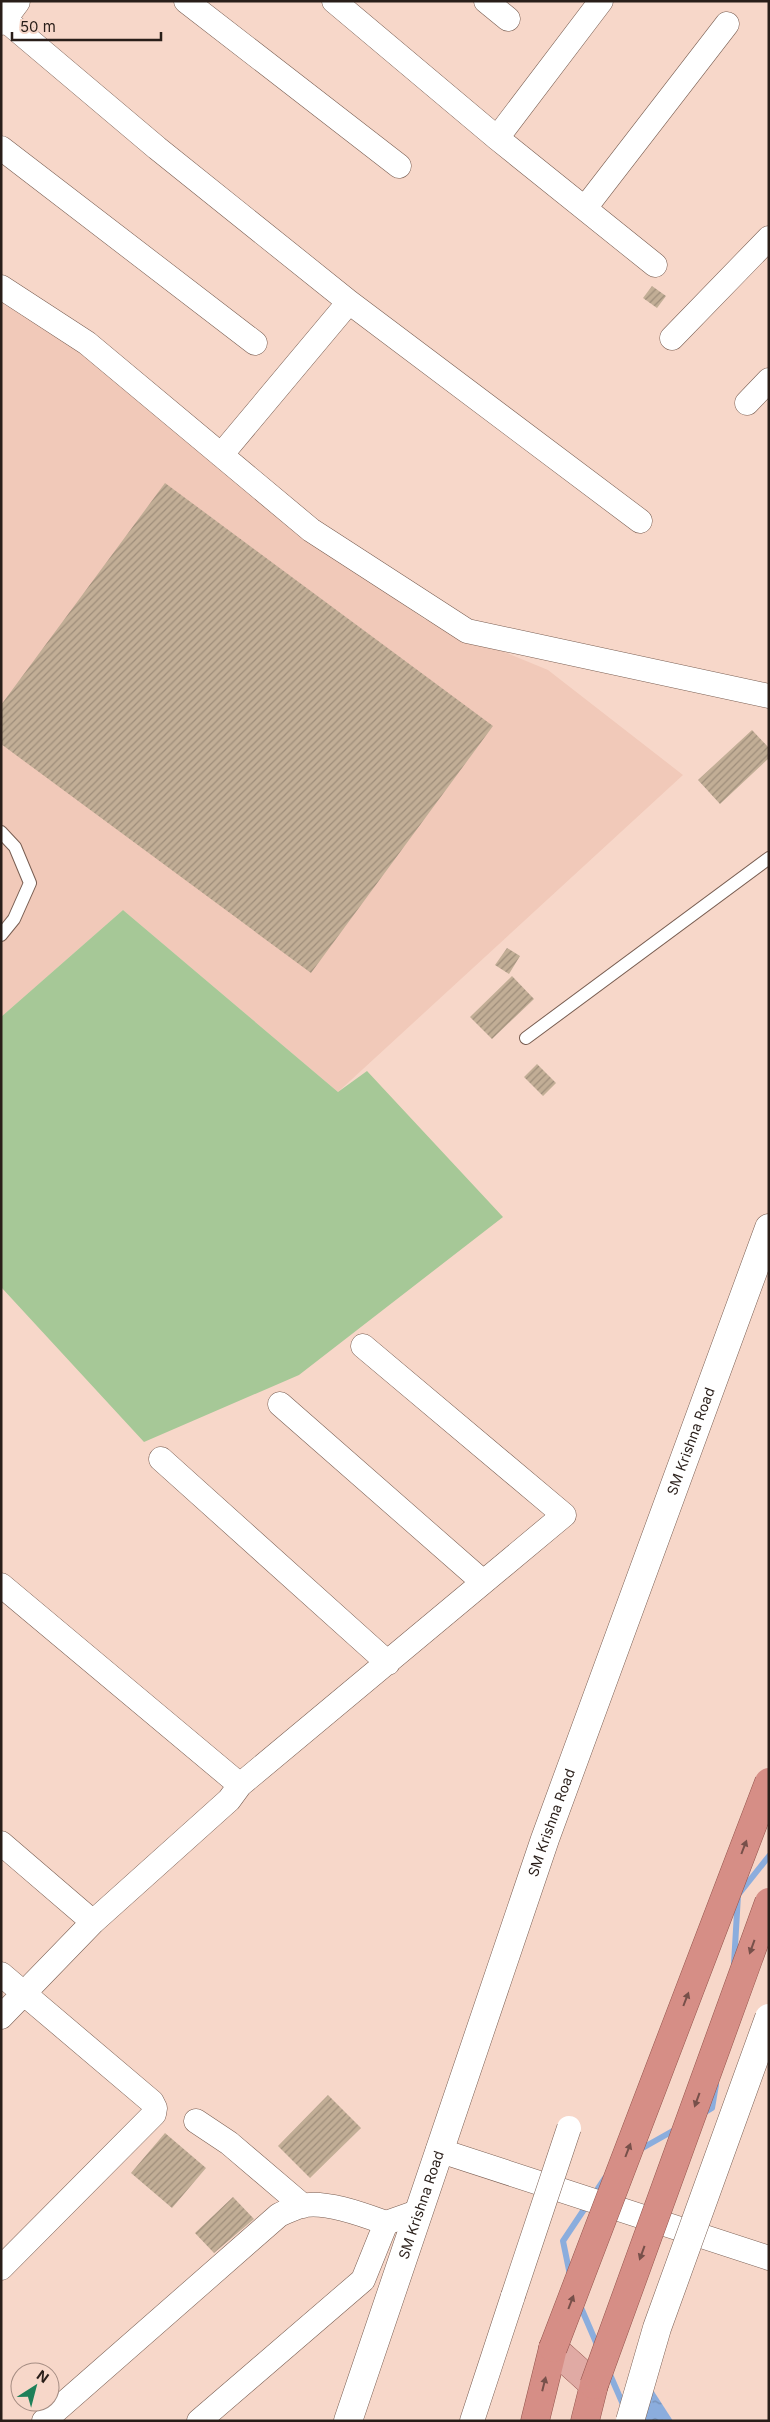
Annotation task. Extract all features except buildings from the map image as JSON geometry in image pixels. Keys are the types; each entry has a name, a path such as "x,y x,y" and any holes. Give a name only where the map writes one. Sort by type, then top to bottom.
{"highway":[{"path":"536,2421 553,2348 769,1782"},
{"path":"585,2421 594,2385 769,1902"}],"main road":[{"path":"553,2348 594,2385"}],"street":[{"path":"186,1 400,166"},
{"path":"334,1 497,138 655,264"},
{"path":"486,1 508,19"},
{"path":"497,138 601,1"},
{"path":"7,14 157,148 349,302 640,521"},
{"path":"585,208 727,24"},
{"path":"1,148 255,343"},
{"path":"672,338 769,238"},
{"path":"1,288 87,343 311,530 466,631 769,696"},
{"path":"222,455 349,302"},
{"path":"747,403 769,380"},
{"name":"SM Krishna Road","path":"348,2421 417,2212 545,1839 769,1228"},
{"path":"1,2017 93,1922 229,1800 240,1785 564,1515 363,1346"},
{"path":"280,1404 483,1582"},
{"path":"161,1458 388,1663"},
{"path":"1,1585 240,1785"},
{"path":"1,1843 93,1922"},
{"path":"1,1974 155,2108 154,2114 1,2268"},
{"path":"630,2421 657,2328 769,2018"},
{"path":"196,2121 228,2143 303,2206"},
{"path":"472,2421 569,2128"},
{"path":"438,2150 769,2258"},
{"path":"44,2421 279,2215 303,2206 351,2211 386,2223 417,2212"},
{"path":"199,2421 363,2280 386,2223"}],"lane":[{"path":"1,832 15,848 30,883 14,920 1,935"},
{"path":"526,1038 769,858"}],"shaded area":[{"path":"1,298 66,334 247,490 424,619 548,670 683,775 338,1092 123,910 1,1017"}],"green space":[{"path":"123,910 338,1092 367,1071 503,1217 299,1375 144,1442 1,1287 1,1017"}],"water":[{"path":"653,2390 673,2421 643,2421"}],"waterway":[{"path":"734,1964 738,1895 769,1856"},
{"path":"702,2114 712,2108 716,2085"},
{"path":"639,2150 678,2128"},
{"path":"570,2275 563,2241 605,2178"},
{"path":"579,2303 598,2347"},
{"path":"608,2370 625,2409"}]}
